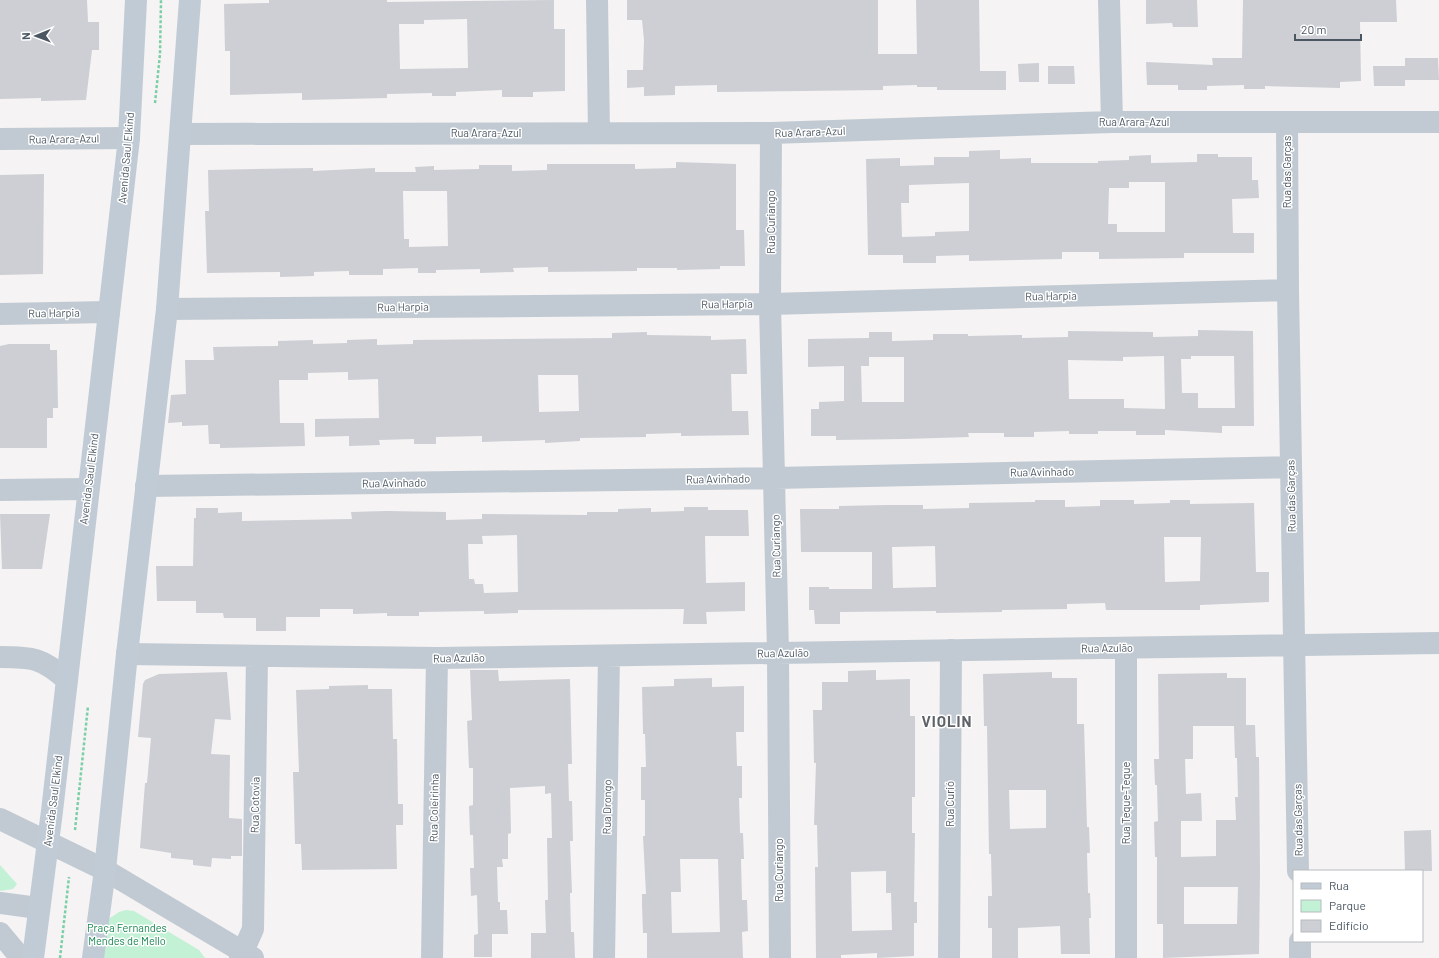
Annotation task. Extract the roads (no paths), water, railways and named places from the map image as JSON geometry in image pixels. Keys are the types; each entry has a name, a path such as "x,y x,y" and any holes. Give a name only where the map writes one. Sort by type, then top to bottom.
{"main road":[{"name":"Avenida Saul Elkind","path":"32,958 48,841 87,489 129,138 136,0"},
{"path":"93,958 105,870 127,654 167,309 190,0"}],"street":[{"path":"598,0 599,133"},
{"path":"1109,0 1112,122"},
{"name":"Rua Arara-Azul","path":"181,134 771,133 1112,122 1439,122"},
{"name":"Rua das Garças","path":"1287,122 1288,290 1298,870"},
{"name":"Rua Curiango","path":"771,133 770,304 778,653 780,958"},
{"name":"Rua Arara-Azul","path":"0,139 129,138"},
{"name":"Rua Harpia","path":"167,309 770,304 1288,290"},
{"name":"Rua Harpia","path":"0,314 109,312"},
{"name":"Rua Avinhado","path":"146,486 775,478 1291,467"},
{"path":"0,490 87,489"},
{"name":"Rua Azulão","path":"127,654 437,658 1439,643"},
{"name":"Rua Teque-Teque","path":"1126,648 1126,958"},
{"name":"Rua Curió","path":"949,958 951,650"},
{"name":"Rua Cotovia","path":"245,956 253,929 256,656"},
{"name":"Rua Drongo","path":"604,958 610,656"},
{"path":"0,657 22,657 41,661 50,665 67,680"},
{"name":"Rua Coleirinha","path":"432,958 437,658"},
{"path":"0,819 105,870 245,956"},
{"path":"0,903 38,908"},
{"path":"0,933 21,958"},
{"path":"1300,942 1300,958"}],"district":[{"name":"VIOLIN","path":"947,722"}],"park label":[{"name":"Praça Fernandes Mendes de Mello","path":"127,934"}]}
